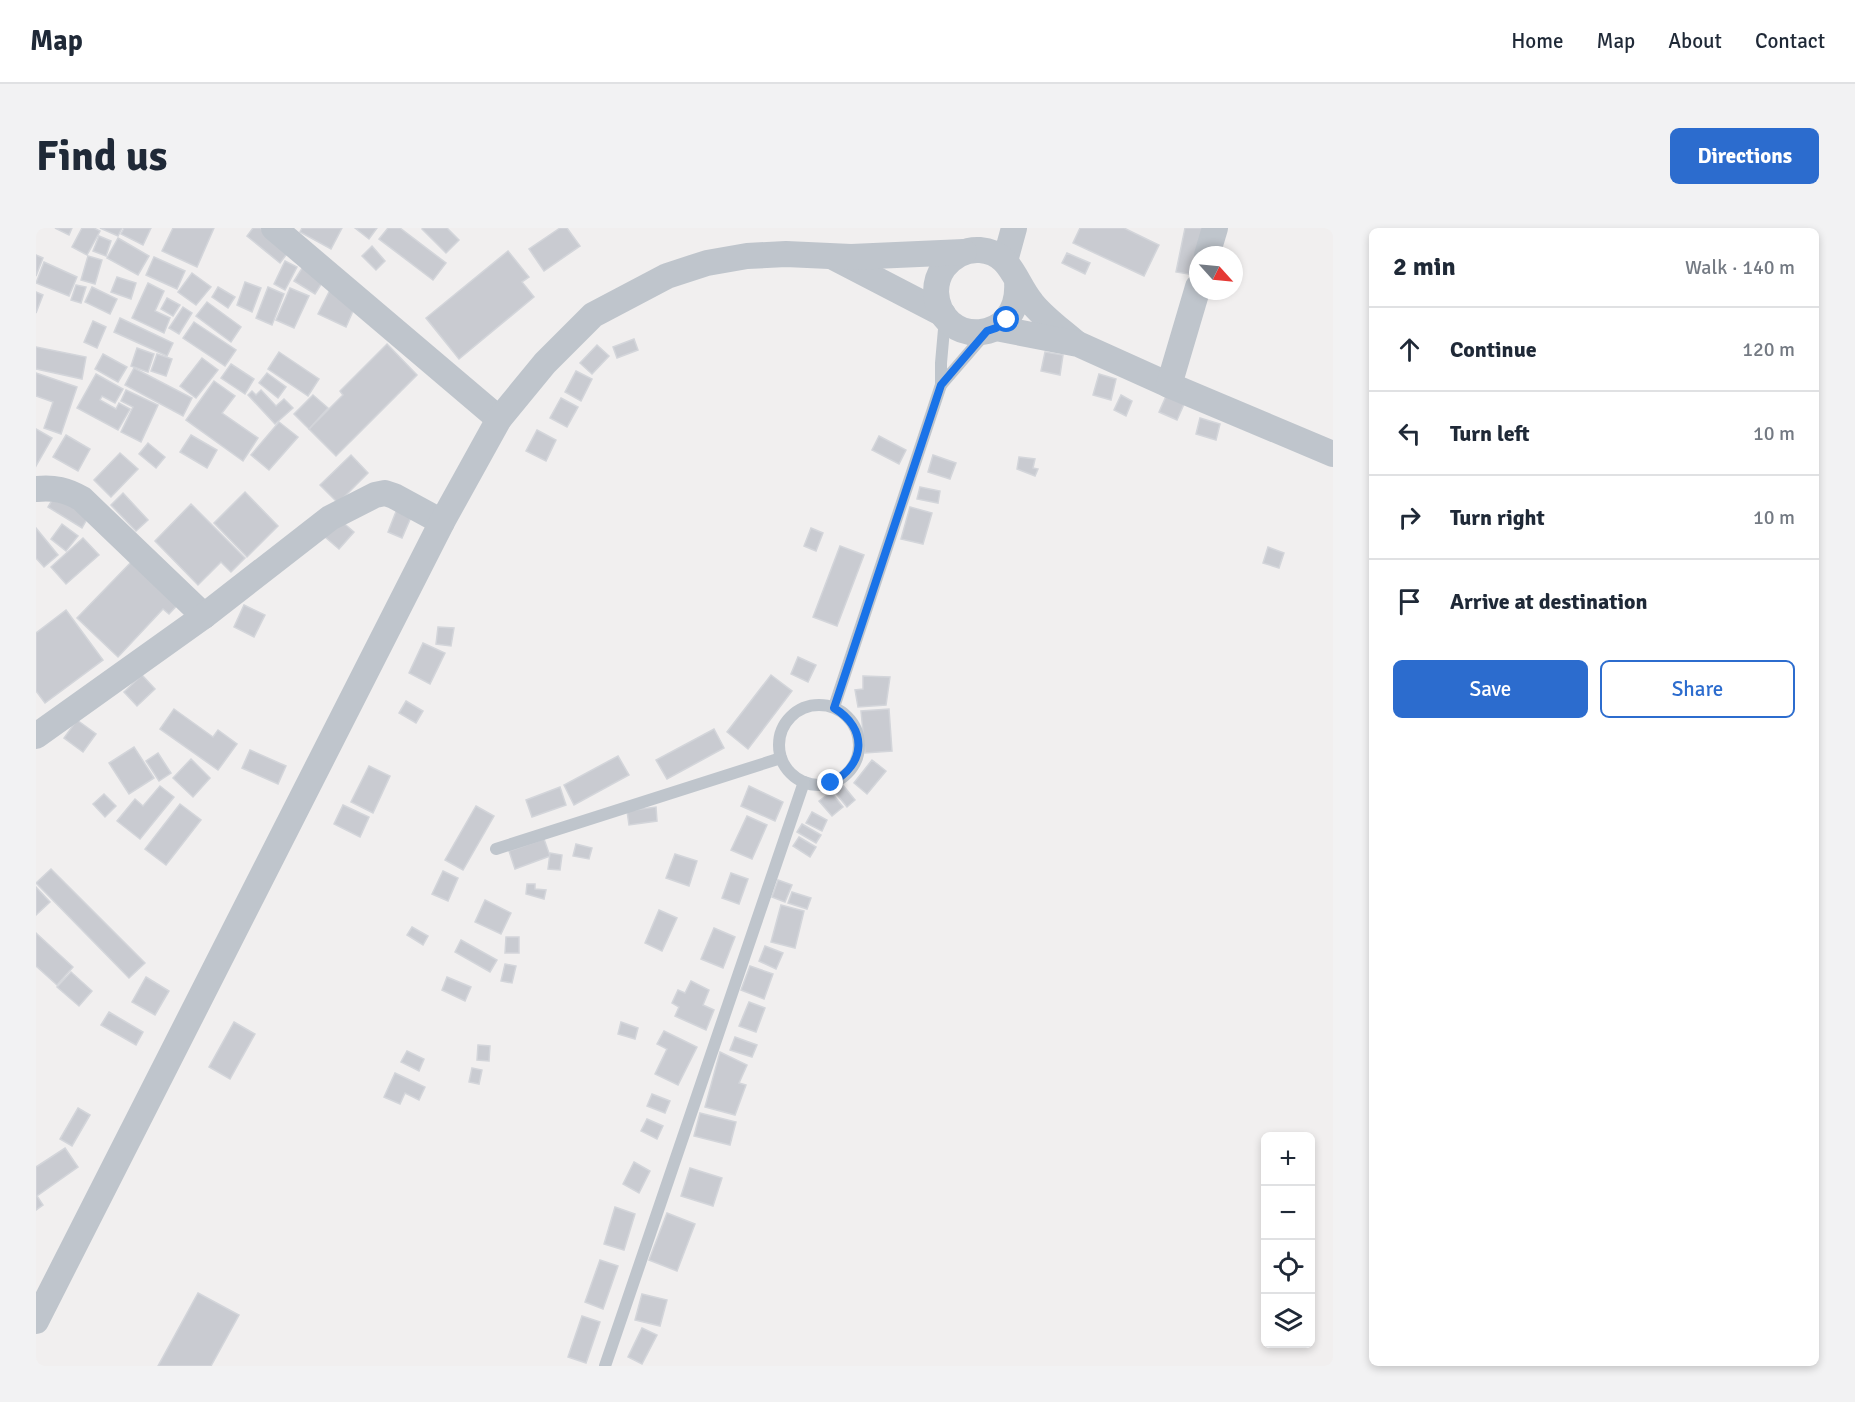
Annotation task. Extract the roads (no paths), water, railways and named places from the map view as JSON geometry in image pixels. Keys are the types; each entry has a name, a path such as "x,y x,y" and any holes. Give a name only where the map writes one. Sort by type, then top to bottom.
{"street":[{"path":"274,228 499,419"},
{"path":"992,329 1007,320 1015,308 1018,295 1011,271 1014,228"},
{"path":"1210,246 1215,228"},
{"path":"969,243 948,262 938,278 937,296 944,315 951,323 968,332 992,329 1078,345 1333,454"},
{"path":"36,1321 442,522 499,419 545,363 593,315 667,276 707,263 747,256 786,254 832,257 969,243 988,251 1011,271 1031,302 1078,345"},
{"path":"832,257 944,315"},
{"path":"1169,385 1194,300"},
{"path":"36,489 48,487 66,490 82,500 204,616"},
{"path":"36,736 204,616 330,518 375,495 385,493 442,522"}],"lane":[{"path":"834,708 941,385 940,363 944,315"},
{"path":"941,385 992,329"},
{"path":"822,704 834,708 846,715 859,739 858,753 853,766 844,776 831,783 804,782 786,768 781,758 779,745 781,732 787,720 796,711 822,704"},
{"path":"495,849 781,758"},
{"path":"605,1366 804,782"}]}
